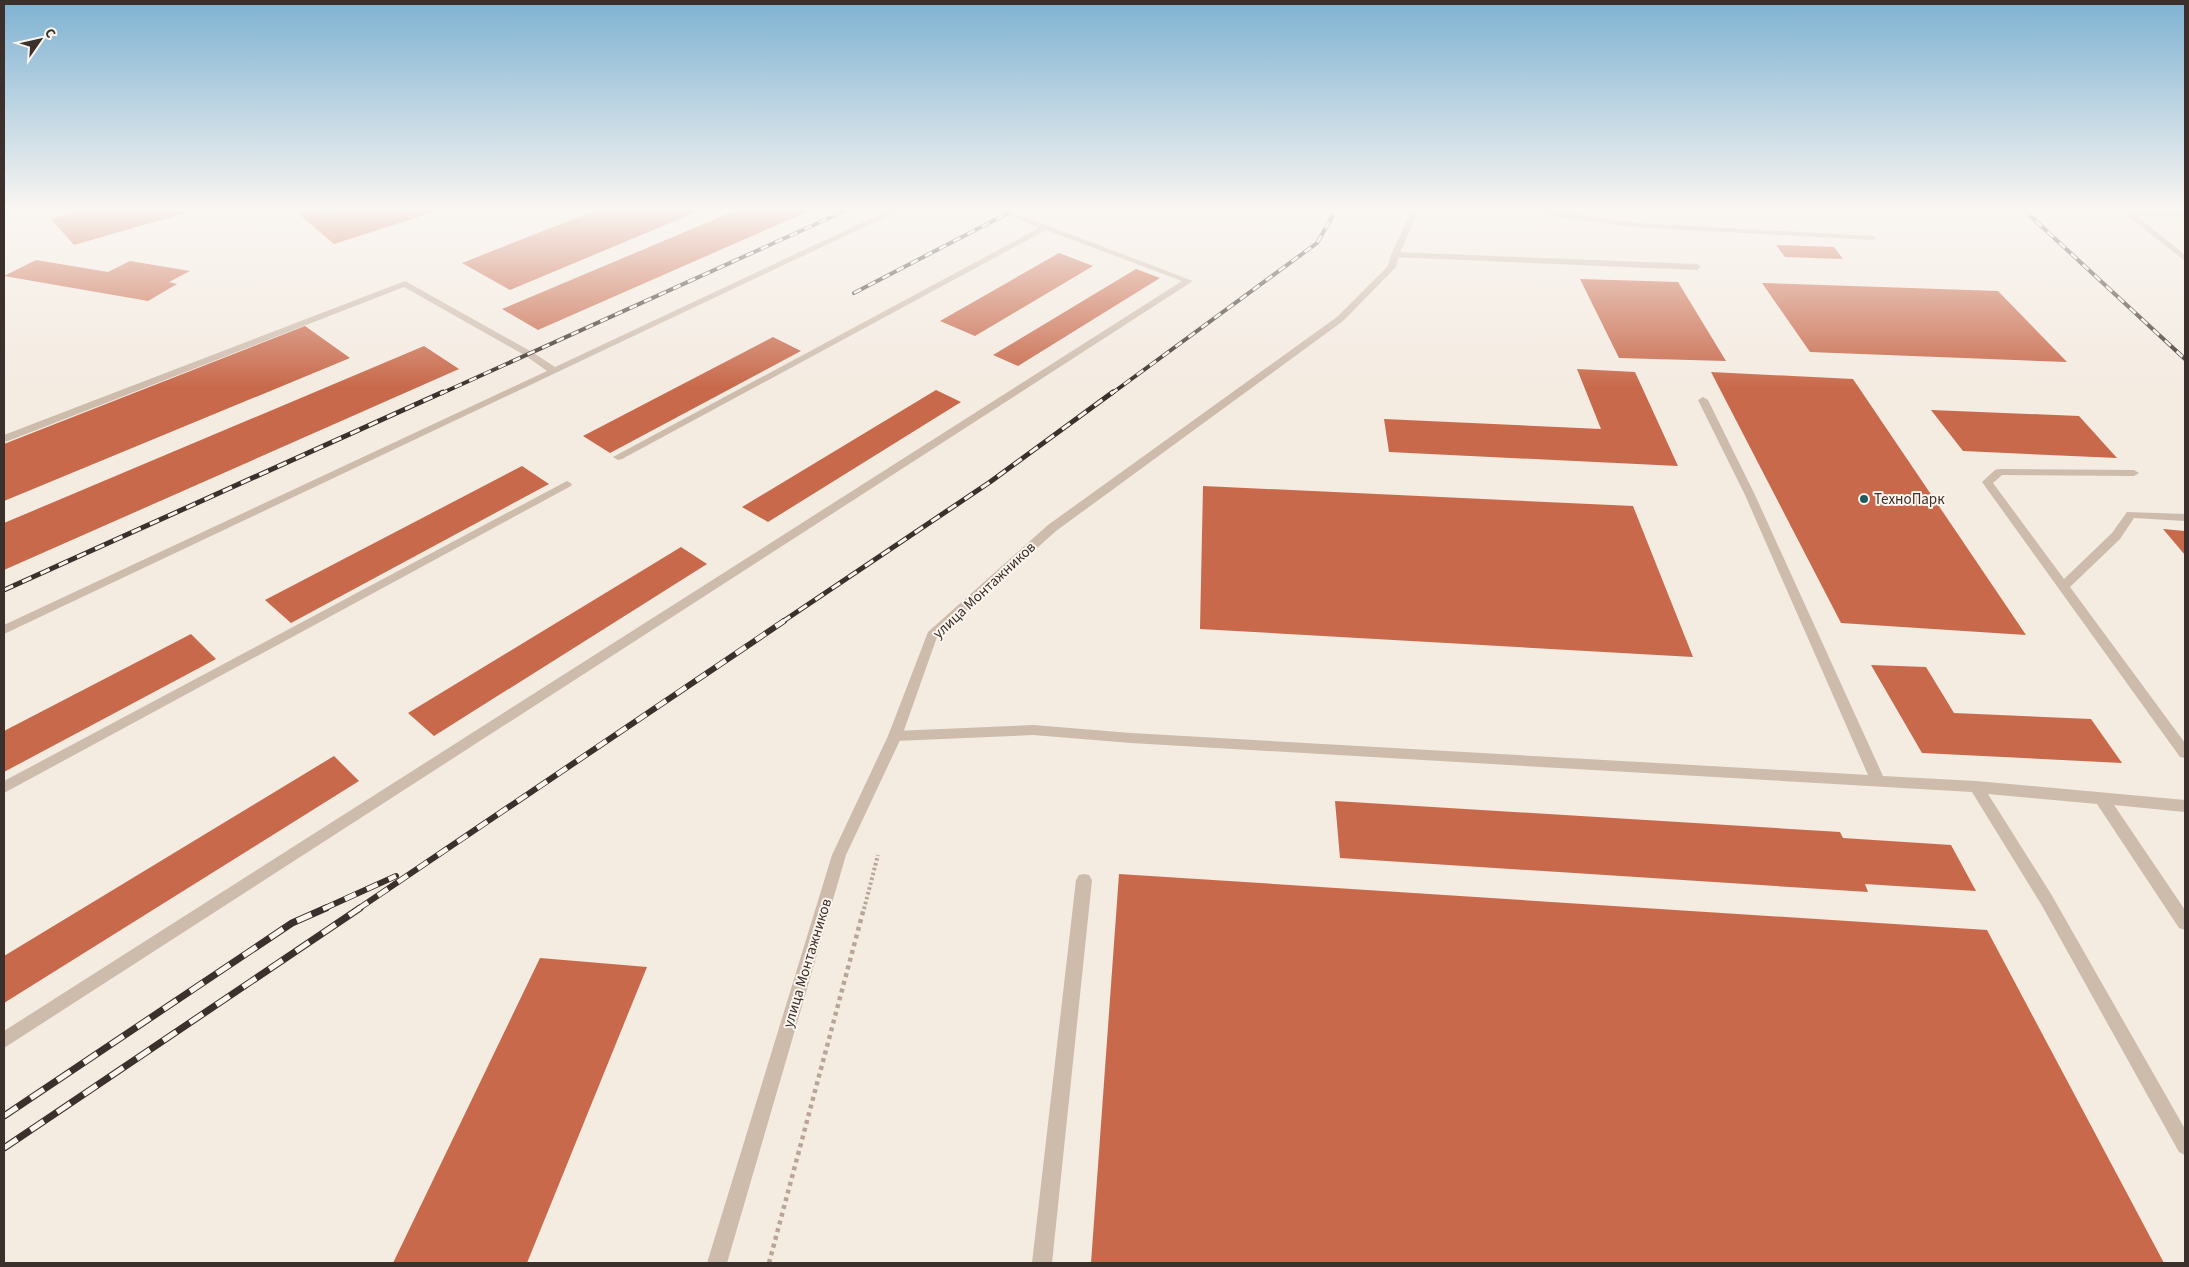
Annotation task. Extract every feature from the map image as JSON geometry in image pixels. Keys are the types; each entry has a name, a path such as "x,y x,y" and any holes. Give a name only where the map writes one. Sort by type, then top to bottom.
{"street":[{"path":"4,630 770,269"},
{"path":"618,457 968,269"},
{"path":"4,1040 1189,281 1157,269"},
{"name":"улица Монтажников","path":"717,1263 839,854 895,736 932,635 1052,528 1340,319 1390,269"},
{"path":"4,439 405,284 529,354 554,371"},
{"path":"1703,400 1750,495 1878,781"},
{"path":"2134,473 1999,472 1988,482 2185,753"},
{"path":"4,787 567,484"},
{"path":"2063,587 2116,536 2132,514 2185,517"},
{"path":"895,736 1033,730 1151,739 1976,787 2185,806"},
{"path":"1976,787 2046,899 2185,1146"},
{"path":"2101,798 2185,923"},
{"path":"1042,1263 1084,880"}],"path":[{"path":"769,1263 878,854"}],"building":[{"path":"18,269 91,269 108,272 114,269 179,269 190,271 169,282 177,284 148,301 4,276"},
{"path":"473,269 560,269 510,290"},
{"path":"597,269 676,269 538,330 502,309"},
{"path":"1031,269 1088,269 975,336 940,321"},
{"path":"1136,269 1160,278 1018,366 993,355"},
{"path":"1580,279 1678,282 1726,361 1619,358"},
{"path":"1762,283 1998,291 2067,362 1810,352"},
{"path":"305,326 350,358 4,501 4,444"},
{"path":"773,337 801,351 610,453 583,436"},
{"path":"424,346 459,369 4,570 4,523"},
{"path":"1577,369 1635,372 1678,466 1389,452 1384,419 1601,429"},
{"path":"1711,372 1853,379 2026,635 1841,623"},
{"path":"936,390 961,402 768,522 742,507"},
{"path":"1931,410 2079,416 2117,458 1963,451"},
{"path":"522,466 549,484 291,623 265,600"},
{"path":"1203,486 1633,506 1693,657 1200,629"},
{"path":"2163,529 2185,531 2185,555"},
{"path":"681,547 707,564 434,736 408,713"},
{"path":"191,634 216,659 4,772 4,731"},
{"path":"1871,665 1926,667 1954,713 2091,719 2122,763 1922,753"},
{"path":"334,756 359,781 4,1003 4,956"},
{"path":"1335,801 1840,832 1843,838 1951,845 1976,891 1865,884 1868,892 1340,858"},
{"path":"1119,874 1987,930 2164,1263 1091,1263"},
{"path":"540,958 647,967 527,1263 393,1263"}],"railway":[{"path":"440,394 716,269"},
{"path":"854,293 900,269"},
{"path":"1111,394 1281,269"},
{"path":"2088,269 2185,359"},
{"path":"4,590 443,392"},
{"path":"782,622 990,482 1113,392"},
{"path":"358,909 784,621"},
{"path":"323,909 396,876"},
{"path":"4,1116 292,923 326,908"},
{"path":"4,1148 360,908"}],"place":[{"name":"ТехноПарк","path":"1864,499"}]}
